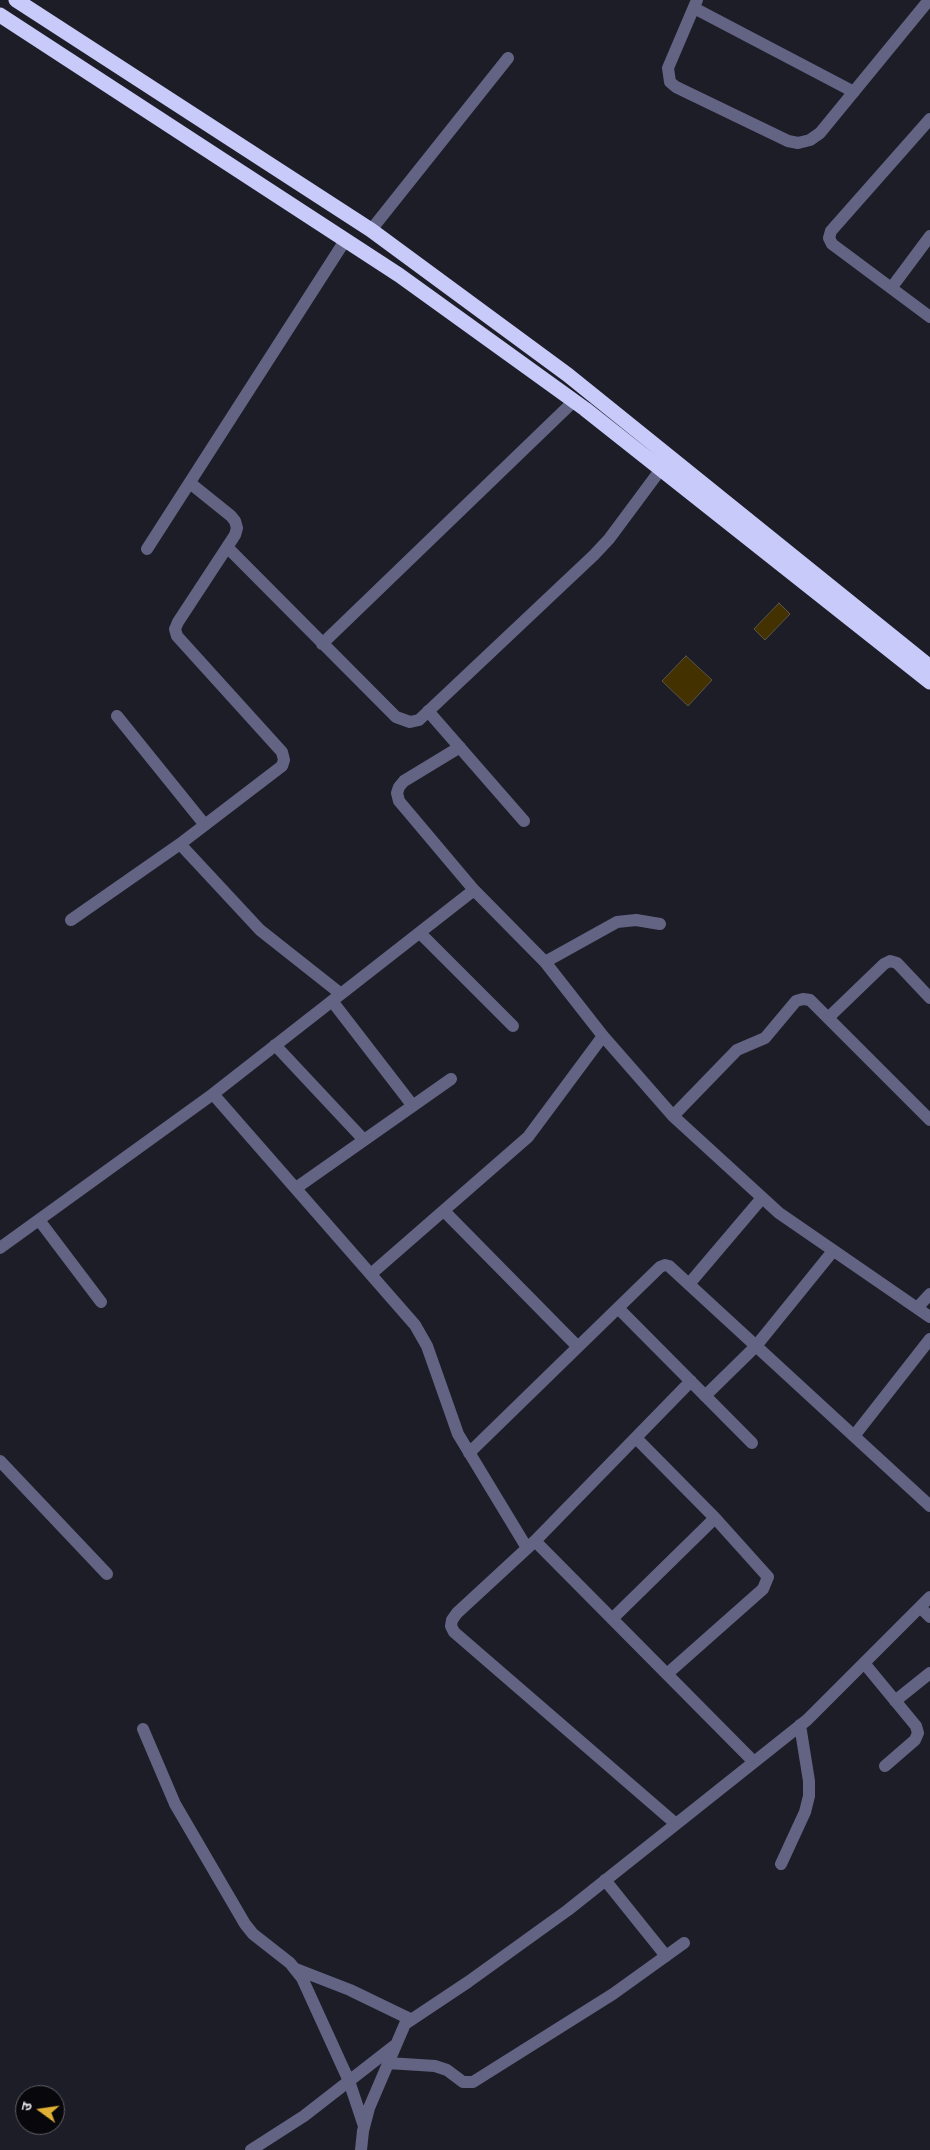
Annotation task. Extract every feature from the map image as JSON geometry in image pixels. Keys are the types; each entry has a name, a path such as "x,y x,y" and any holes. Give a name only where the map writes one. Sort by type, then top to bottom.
{"highway":[{"path":"16,0 371,230 568,375 930,667"},
{"path":"0,15 399,275 574,401 930,682"}],"street":[{"path":"854,92 696,4 668,68 670,82 676,87 788,141 798,143 810,140 820,133 854,92 929,0"},
{"path":"371,230 508,58"},
{"path":"930,119 831,231 829,238 832,244 930,317"},
{"path":"892,287 930,236"},
{"path":"147,549 346,239"},
{"path":"322,644 574,401"},
{"path":"227,547 396,717 410,722 418,720 428,711 599,550 661,470"},
{"path":"71,920 180,844 276,773 284,760 282,752 177,636 175,629 235,535 235,521 190,483"},
{"path":"428,711 524,821"},
{"path":"116,716 205,825"},
{"path":"460,747 404,781 397,793 399,801 474,890 545,962 603,1036 673,1116 779,1213 930,1317"},
{"path":"180,844 260,930 337,997 413,1106"},
{"path":"0,1248 213,1094 474,890"},
{"path":"545,962 617,922 636,920 660,924"},
{"path":"420,933 513,1026"},
{"path":"828,1018 884,964 890,961 897,962 930,998"},
{"path":"673,1116 737,1050 765,1038 796,1001 810,1000 930,1120"},
{"path":"371,1274 528,1137 603,1036"},
{"path":"275,1045 364,1140"},
{"path":"296,1188 451,1079"},
{"path":"213,1094 415,1325 427,1346 458,1434 531,1544 612,1619 754,1762"},
{"path":"689,1284 762,1198"},
{"path":"444,1211 578,1347"},
{"path":"39,1220 101,1302"},
{"path":"706,1396 756,1346 833,1250"},
{"path":"469,1453 665,1264 930,1506"},
{"path":"917,1308 930,1294"},
{"path":"618,1308 752,1443"},
{"path":"854,1436 930,1339"},
{"path":"676,1824 454,1632 452,1620 531,1544 690,1381"},
{"path":"636,1438 715,1518 768,1577 767,1584 763,1589 667,1674"},
{"path":"0,1461 107,1574"},
{"path":"612,1619 715,1518"},
{"path":"361,2150 364,2126 369,2108 405,2024 410,2019 468,1982 568,1910 800,1725 930,1597"},
{"path":"920,1607 930,1618"},
{"path":"864,1663 916,1726 918,1733 915,1740 885,1766"},
{"path":"895,1701 930,1672"},
{"path":"781,1864 809,1796 809,1781 800,1725"},
{"path":"143,1730 175,1804 245,1924 253,1934 296,1969 350,1990 410,2019"},
{"path":"606,1880 666,1956"},
{"path":"388,2063 435,2066 447,2070 463,2082 473,2082 614,1994 684,1943"},
{"path":"296,1969 349,2081 364,2126"},
{"path":"251,2150 294,2123 395,2046"}],"building":[{"path":"779,603 790,614 765,640 754,629"},
{"path":"686,656 712,680 688,706 662,681"}]}
